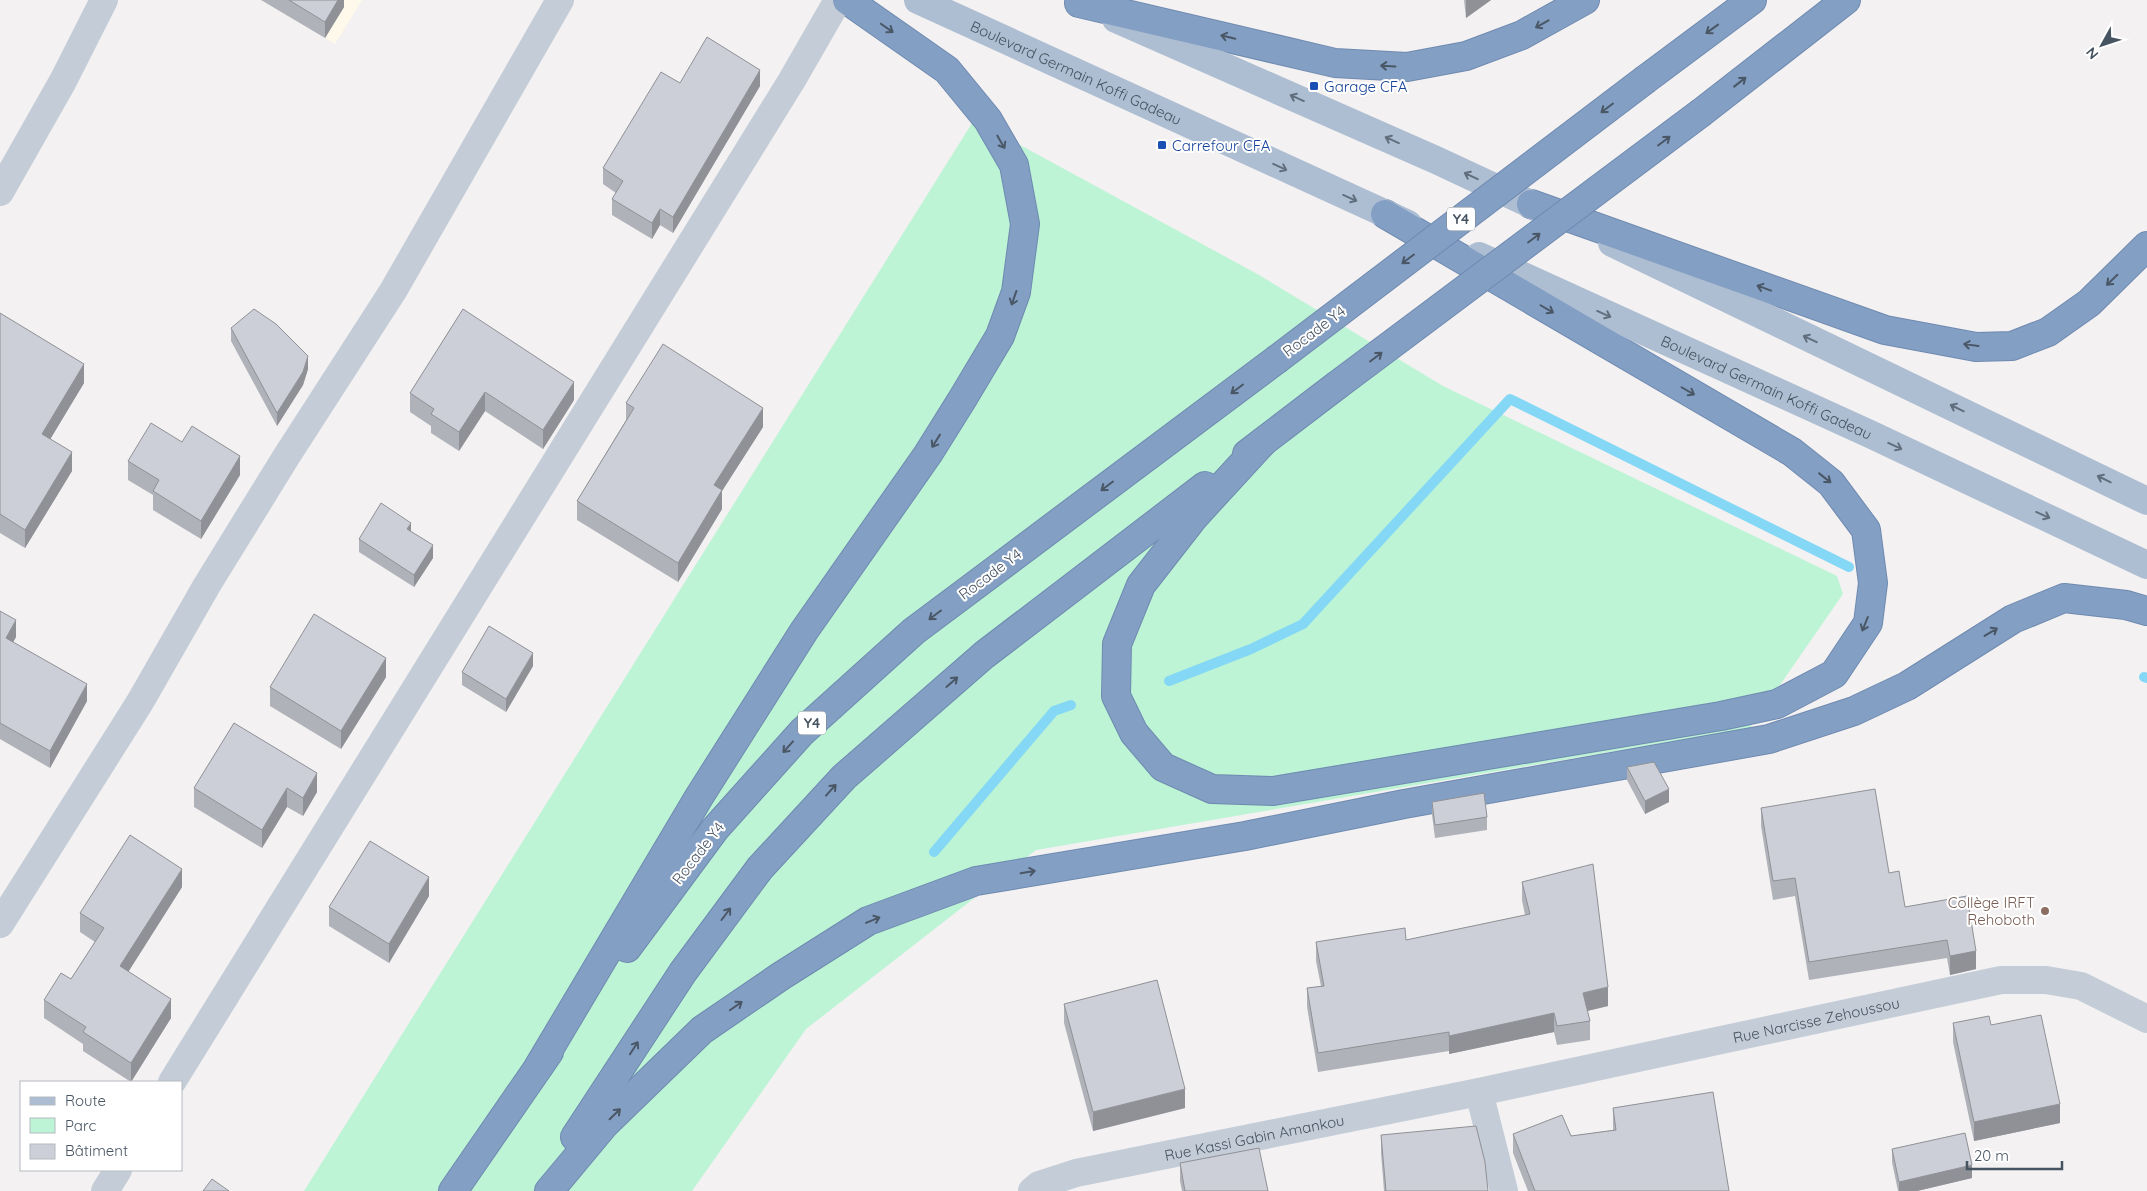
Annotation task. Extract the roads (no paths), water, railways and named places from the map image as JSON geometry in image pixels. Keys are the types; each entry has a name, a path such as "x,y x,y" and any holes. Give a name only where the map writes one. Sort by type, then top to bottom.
{"highway":[{"path":"539,1066 699,797 804,631 928,454 963,398 1000,336 1016,292 1025,224 1014,165 988,120 947,70 848,0"},
{"path":"1076,1 1335,63 1407,67 1466,56 1522,35 1585,0"},
{"name":"Rocade Y4","path":"453,1191 539,1066 715,829 802,732 914,631 1752,0"},
{"path":"540,1191 683,972 760,868 844,777 984,654 1336,386 1702,112 1846,0"},
{"path":"1531,204 1885,330 1976,347 2012,346 2048,332 2089,303 2147,246"},
{"path":"1262,443 1194,517 1141,585 1117,644 1116,696 1134,733 1163,767 1212,789 1273,791 1721,716 1777,704 1834,674 1868,623 1873,583 1866,530 1832,483 1792,452 1385,214"},
{"path":"549,1191 605,1124 702,1030 781,976 868,921 976,881 1245,836 1394,806 1769,740 1854,711 1907,686 2013,619 2064,598 2126,605 2147,611"}],"main road":[{"name":"Boulevard Germain Koffi Gadeau","path":"918,0 1315,183 1872,435 2147,565"},
{"path":"1076,1 1342,118 1531,204 2147,501"}],"street":[{"path":"0,192 63,81 104,0"},
{"path":"0,924 140,702 207,585 286,457 393,291 560,0"},
{"path":"173,1081 792,80 838,0"},
{"name":"Rue Narcisse Zehoussou","path":"1479,1092 2001,980 2046,980 2081,986 2147,1020"},
{"path":"1479,1092 1504,1191"},
{"name":"Rue Kassi Gabin Amankou","path":"1032,1191 1039,1185 1076,1173 1479,1092"},
{"path":"105,1191 117,1171"}],"waterway":[{"path":"1169,681 1251,649 1303,624 1510,399 1849,567"},
{"path":"934,852 1054,711 1071,705"}],"place":[{"name":"Garage CFA","path":"1314,86"},
{"name":"Carrefour CFA","path":"1162,145"},
{"name":"Collège IRFT Rehoboth","path":"2045,911"}]}
